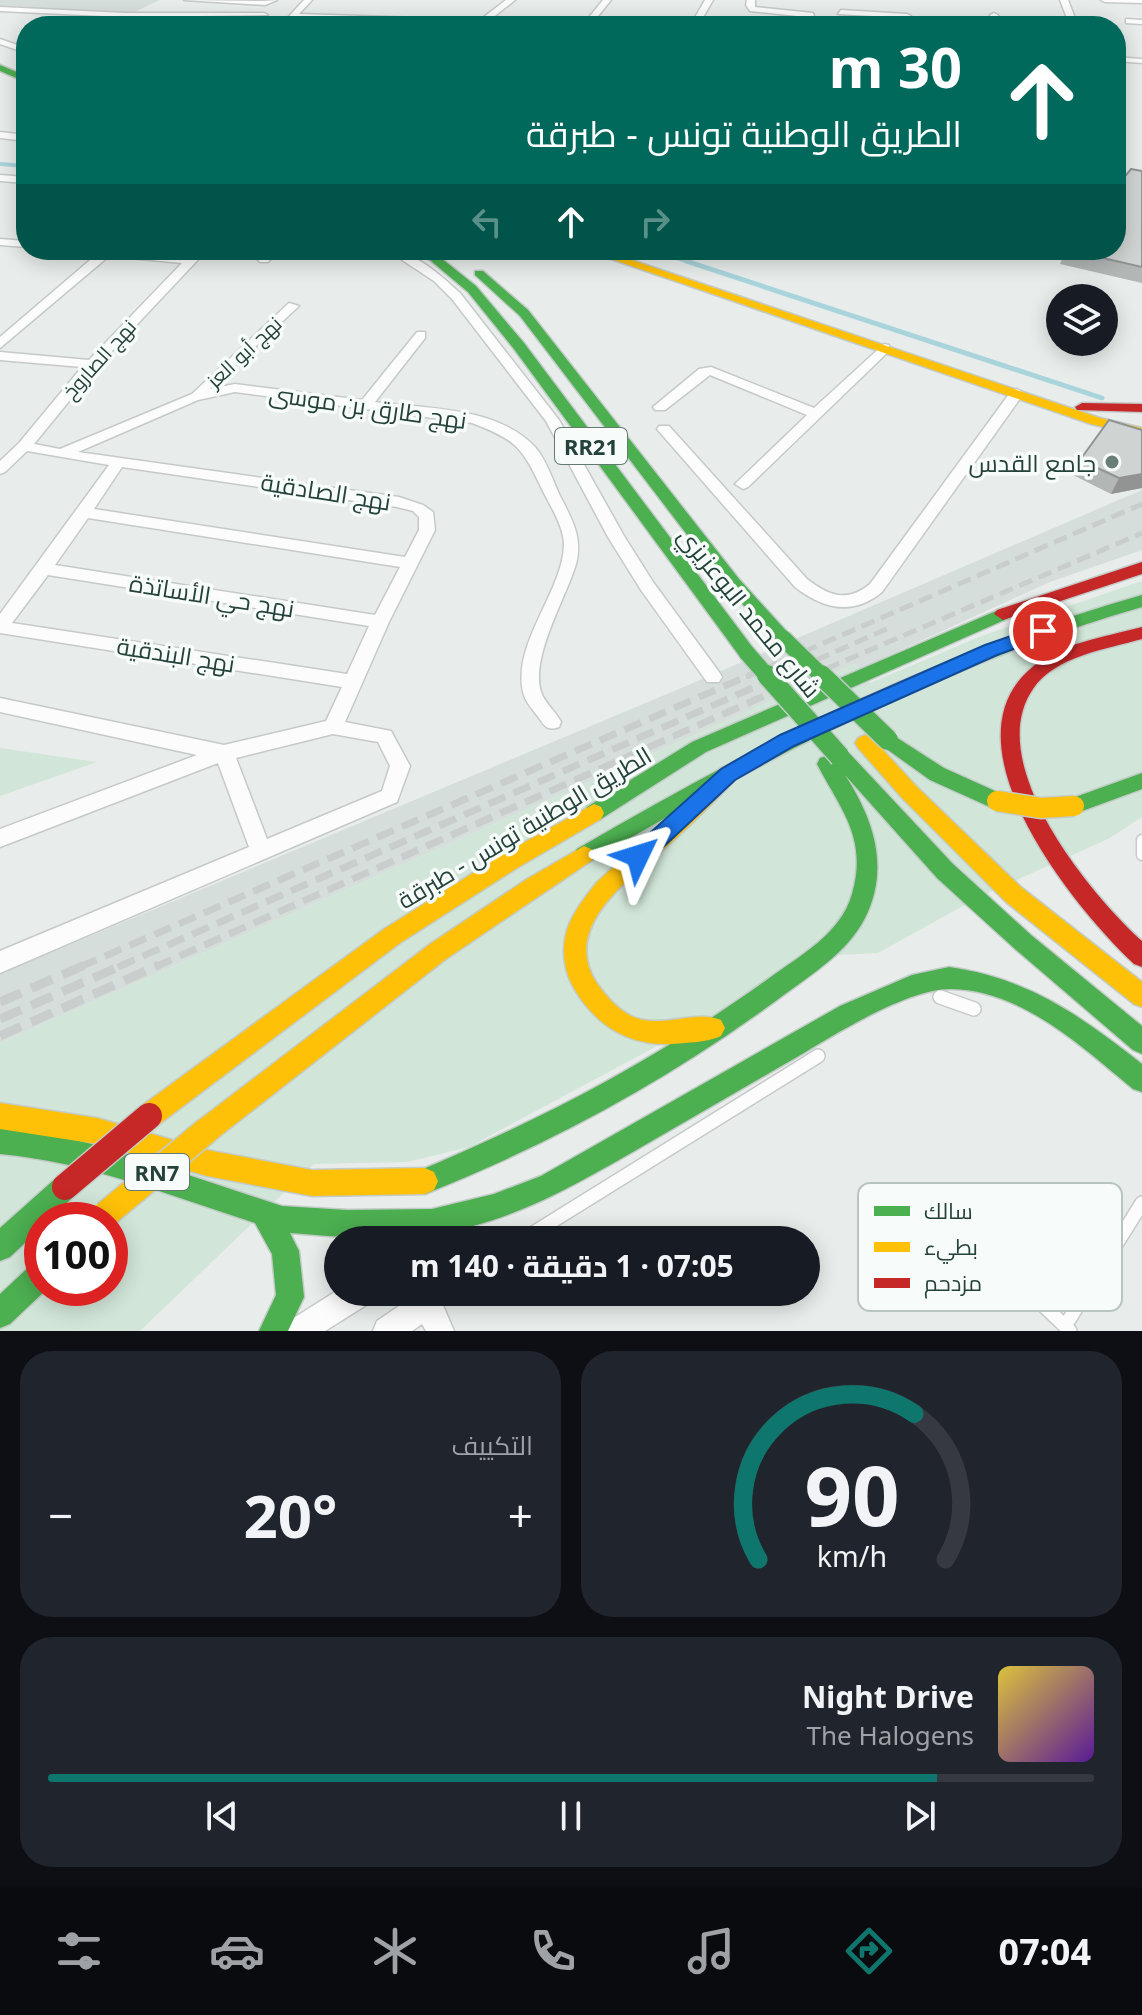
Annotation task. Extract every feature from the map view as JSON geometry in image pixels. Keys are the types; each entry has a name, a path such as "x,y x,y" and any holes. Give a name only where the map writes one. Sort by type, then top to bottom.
{"main road":[{"name":"شارع محمد البوعزيزي","path":"436,260 472,289 519,346 698,591 833,760"},
{"name":"شارع محمد البوعزيزي","path":"466,260 524,313 733,583 783,638 865,743 910,793 1014,895 1142,996"},
{"path":"621,260 1096,421 1142,432"},
{"path":"1055,406 1142,408"},
{"name":"الطريق الوطنية تونس - طبرقة","path":"0,1247 149,1116 392,936 510,861 616,801 699,747 972,626 1049,597 1142,568"},
{"name":"RN7","path":"121,1202 388,987 487,918 637,822 827,722 991,650 1069,622 1142,601"},
{"path":"1142,633 1046,668 1026,684 1013,705 1010,740 1018,775 1050,846 1075,885 1100,915 1142,956"},
{"path":"783,638 888,740 947,779 997,801 1041,808 1074,806 1142,781"},
{"path":"0,1116 97,1131 207,1163 312,1183 425,1181 479,1163 607,1097 725,1027 836,941 858,914 868,880 859,818 833,760"},
{"path":"833,760 956,881 1142,1042"},
{"path":"725,1027 657,1035 619,1022 597,1005 577,972 576,939 586,907 615,876 662,837 728,774"},
{"path":"445,1226 549,1186 848,1014 912,986 949,978 984,983 1030,1001 1076,1027 1142,1080"},
{"path":"0,1141 45,1144 83,1154 265,1215 364,1226"},
{"path":"265,1215 285,1251 290,1297 273,1331"},
{"path":"0,1314 24,1291"}],"street":[{"path":"166,15 188,0 265,3 273,0"},
{"path":"293,16 308,0"},
{"path":"594,16 607,0"},
{"path":"751,0 753,9 811,16"},
{"path":"1105,0 1142,1"},
{"path":"498,1 510,1"},
{"path":"490,16 510,1"},
{"path":"0,9 99,14 264,15"},
{"path":"841,12 867,16"},
{"path":"1129,21 1142,22"},
{"path":"0,251 5,242"},
{"path":"0,344 97,260"},
{"name":"نهج الصاروخ","path":"0,469 24,446 92,364 191,260"},
{"path":"409,260 438,279 456,296 552,420 616,537 647,586 713,677"},
{"name":"نهج أبو العز","path":"194,397 293,306"},
{"path":"365,405 421,335"},
{"path":"743,484 884,348"},
{"path":"0,356 92,364"},
{"path":"660,407 704,372 711,371 815,413"},
{"name":"نهج طارق بن موسى","path":"61,454 194,397 235,388 475,419 507,431 531,451 566,523 572,543 568,563 536,647 531,674 532,694 552,722"},
{"path":"664,429 801,583 820,597 845,605 858,602 876,588 1017,393"},
{"name":"نهج الصادقية","path":"24,446 61,454 399,502 418,508 427,516 427,530 380,622 333,727"},
{"path":"0,627 119,461"},
{"path":"84,512 409,563"},
{"name":"نهج حي الأساتذة","path":"44,569 380,622"},
{"name":"نهج البندقية","path":"0,627 352,682"},
{"path":"0,705 224,753"},
{"path":"0,838 224,753 333,727 384,736 400,766 390,796 0,962"},
{"path":"224,753 261,852"},
{"path":"425,1181 431,1226"},
{"path":"299,1331 339,1306"},
{"path":"387,1331 420,1306"},
{"path":"435,1306 440,1331"}],"lane":[{"path":"1142,840 1142,855"},
{"path":"897,1007 926,994 974,1009"},
{"path":"544,1226 832,1047"},
{"path":"1122,1237 1142,1203"},
{"path":"1048,1311 1067,1329 1078,1311"}],"shaded area":[{"path":"0,0 160,0 130,14 0,8"},
{"path":"1142,490 1142,550 1050,582 859,669 854,664 0,1043 0,974 686,686"}],"green space":[{"path":"1142,581 1142,817 1108,839 979,897 878,953 815,956 728,1008 469,1147 408,1162 314,1164 140,1331 0,1331 0,1043 854,664 870,683 984,635"},
{"path":"0,748 97,762 0,796"}],"building":[{"path":"1131,169 1142,171 1142,267 1112,260 1126,260 1126,175"},
{"name":"جامع القدس","path":"1109,420 1142,430 1142,474 1119,478 1080,460"}],"waterway":[{"path":"0,164 16,165"},
{"path":"686,261 1102,398"},
{"path":"686,261 692,263"}],"railway":[{"path":"746,677 1142,504"},
{"path":"807,677 1142,533"},
{"path":"778,677 891,627"},
{"path":"80,967 750,675"},
{"path":"118,967 782,675"},
{"path":"155,967 811,675"},
{"path":"0,1002 85,965"},
{"path":"0,1019 123,965"},
{"path":"0,1036 159,965"}],"traffic: fast":[{"path":"0,68 16,75"},
{"path":"436,260 472,289 519,346 747,653"},
{"path":"479,273 524,313 733,583 783,638"},
{"path":"584,855 715,779 854,708 998,647 1142,601"},
{"path":"594,813 699,747 1003,614"},
{"path":"783,638 888,740"},
{"path":"747,653 840,757"},
{"path":"888,740 937,774 997,801"},
{"path":"843,760 945,871 1023,942 1142,1042"},
{"path":"425,1181 517,1143 648,1073 731,1019 839,938 857,912 862,897 867,850 856,812 827,764"},
{"path":"1074,806 1142,781"},
{"path":"432,1222 494,1207 549,1186 848,1014 912,986 949,978 984,983 1030,1001 1076,1027 1142,1080"},
{"path":"0,1141 34,1144 101,1159 282,1219 347,1224 432,1222"},
{"path":"0,1247 65,1187"},
{"path":"265,1215 285,1251 290,1297 273,1331"},
{"path":"0,1314 24,1291"}],"traffic: slow":[{"path":"621,260 1096,421 1142,432"},
{"path":"865,743 910,793 1014,895 1142,996"},
{"path":"713,1028 664,1033 635,1029 621,1023 595,1001 580,976 575,952 578,930 605,889 728,774"},
{"path":"997,801 1041,808 1074,806"},
{"path":"149,1116 392,936 510,861 594,813"},
{"path":"207,1130 344,1021 438,952 584,855"},
{"path":"0,1116 97,1131 207,1163 312,1183 425,1181"},
{"path":"120,1202 207,1130"}],"traffic: jam":[{"path":"1082,407 1142,408"},
{"path":"1003,614 1142,568"},
{"path":"1142,633 1064,657 1037,673 1026,684 1014,707 1011,734 1024,793 1052,850 1090,903 1142,956"},
{"path":"65,1187 149,1116"}],"place":[{"name":"جامع القدس","path":"1112,462"}],"route":[{"path":"638,856 728,774 787,741 991,650 1043,631"}]}
